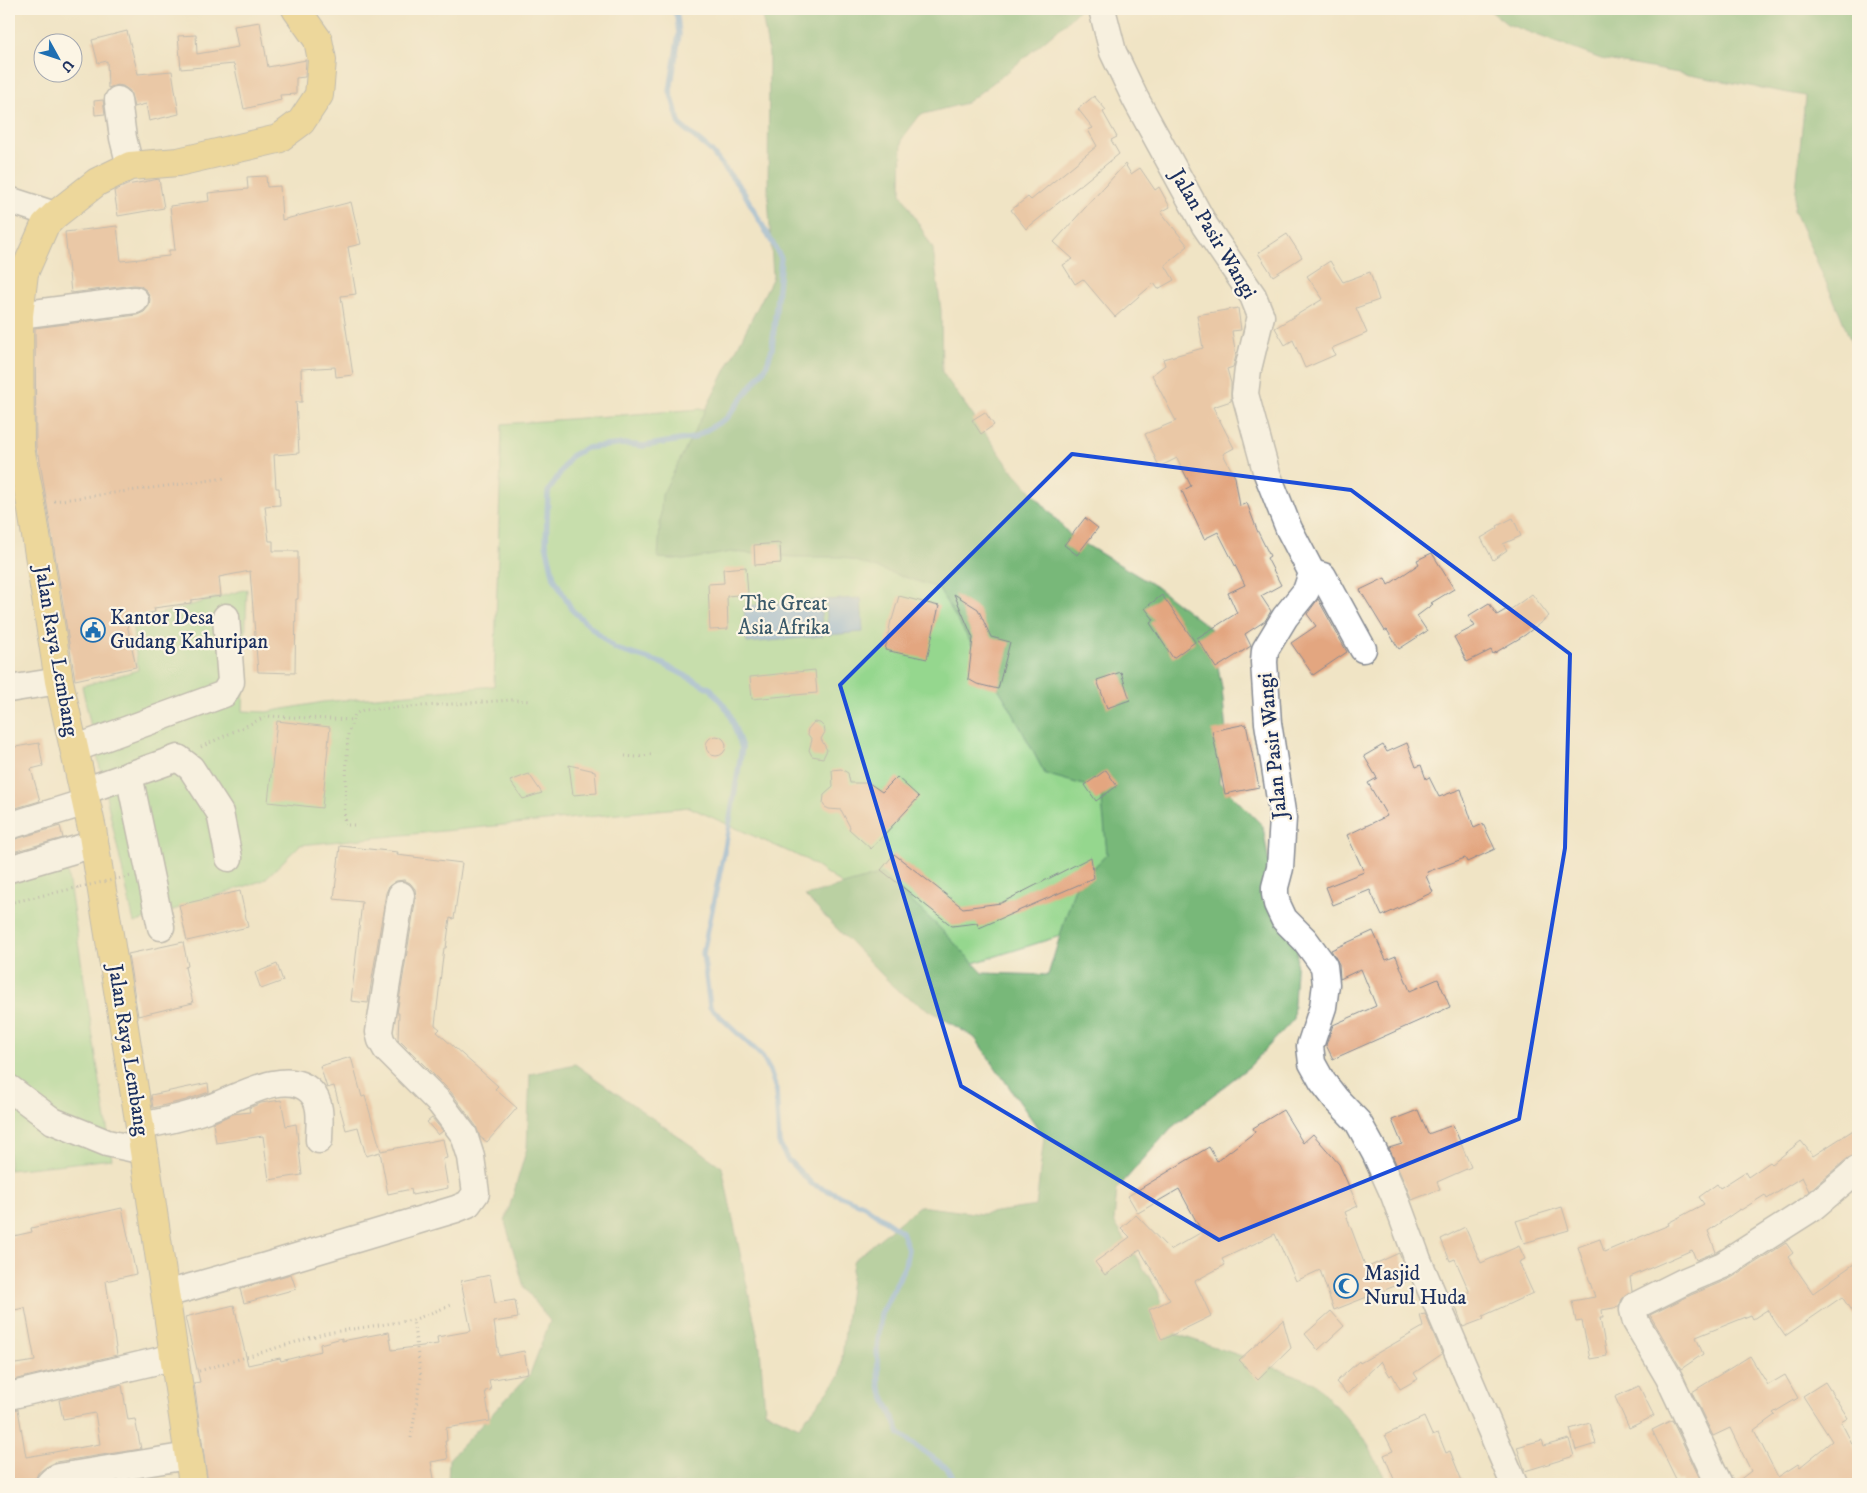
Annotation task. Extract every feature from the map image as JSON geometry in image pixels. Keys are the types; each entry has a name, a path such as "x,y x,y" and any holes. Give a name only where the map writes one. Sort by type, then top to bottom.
{"main road":[{"name":"Jalan Raya Lembang","path":"193,1484 166,1294 94,844 59,681 31,504 14,450 19,314 24,273 45,225 96,182 130,166 178,162 278,139 301,122 319,95 322,60 318,40 296,9"}],"street":[{"name":"Jalan Pasir Wangi","path":"1102,9 1113,52 1135,98 1205,226 1253,296 1261,316 1248,369 1245,394 1266,471 1289,528 1312,573 1306,591 1279,625 1265,650 1264,662 1268,723 1283,818 1280,868 1275,894 1277,904 1284,919 1305,940 1324,966 1326,984 1323,1007 1310,1046 1312,1063 1336,1099 1358,1122 1375,1153 1394,1196 1418,1260 1514,1484"},
{"path":"118,100 123,138 130,166"},
{"path":"9,200 55,215"},
{"path":"19,314 135,300"},
{"path":"1312,573 1323,576 1363,649"},
{"path":"74,749 224,694 231,682 226,617"},
{"path":"9,689 59,681"},
{"path":"9,826 85,797 129,775 178,758 192,768 220,813 229,858"},
{"path":"129,775 161,927"},
{"path":"9,869 94,844"},
{"path":"166,1294 456,1209 468,1204 476,1193 471,1157 464,1136 445,1109 386,1049 381,1040 379,1032 401,895"},
{"path":"9,1088 53,1121 107,1143 142,1139 251,1091 279,1082 294,1082 311,1092 319,1103 319,1140"},
{"path":"1719,1484 1669,1378 1636,1322 1633,1310 1636,1306 1723,1265 1812,1208 1858,1169"},
{"path":"9,1396 176,1367"},
{"path":"49,1484 59,1477 188,1456"}],"path":[{"path":"31,504 226,478"},
{"path":"354,825 344,825 348,734 355,714 363,710 512,700 530,701"},
{"path":"178,758 267,716 353,720"},
{"path":"625,756 654,754"},
{"path":"9,903 131,876"},
{"path":"176,1367 326,1333 413,1320 454,1304"},
{"path":"411,1438 421,1377 413,1320"}],"highlighted area":[{"path":"1072,454 1351,490 1570,654 1565,848 1519,1119 1219,1240 961,1086 840,685"}],"green space":[{"path":"761,9 1079,9 1070,19 1010,70 966,103 920,115 902,139 901,193 933,249 941,310 942,372 1008,465 1070,535 1155,586 1211,629 1222,688 1226,732 1219,782 1263,826 1270,871 1298,937 1293,1020 1250,1066 1171,1128 1117,1189 1114,1222 1158,1291 1170,1332 1314,1382 1365,1439 1388,1484 448,1484 449,1459 530,1374 550,1321 524,1287 505,1222 527,1148 530,1074 575,1064 722,1167 760,1348 765,1411 799,1427 840,1376 853,1261 919,1206 982,1214 1036,1206 1044,1137 975,1038 898,991 805,896 882,874 940,928 983,973 1048,975 1075,887 1107,854 1101,790 1045,774 1009,706 938,588 843,557 794,557 731,552 685,560 658,558 662,495 773,277 768,195 769,55"},
{"path":"1488,9 1858,9 1858,360 1794,210 1805,96 1601,59 1507,24"},
{"name":"The Great Asia Afrika","path":"901,394 1166,903 961,967 807,860 689,807 300,845 264,880 134,923 82,686 138,670 132,622 247,589 243,711 267,712 323,702 494,686 502,424"},
{"path":"66,864 112,1159 9,1170 9,884"}],"water":[{"path":"861,598 863,632 828,635 826,600"},
{"path":"820,600 823,636 747,643 744,606"}],"building":[{"path":"260,22 268,67 306,60 305,77 296,78 296,94 280,95 281,100 244,109 234,64 181,69 178,36 196,35 197,54 238,47 234,26"},
{"path":"127,31 138,74 172,71 179,114 149,121 146,104 134,107 130,91 123,86 117,85 108,88 107,61 98,63 92,40"},
{"path":"1094,96 1106,110 1103,112 1117,137 1111,140 1119,154 1026,229 1011,210 1028,197 1031,200 1097,146 1088,130 1093,128 1078,109"},
{"path":"103,100 105,114 95,115 94,101"},
{"path":"1125,164 1131,174 1140,168 1155,190 1159,187 1170,207 1161,212 1188,246 1165,265 1174,280 1158,289 1154,283 1115,317 1083,279 1075,284 1063,265 1073,259 1054,242"},
{"path":"266,176 267,187 280,186 282,220 351,202 361,244 348,247 356,294 341,296 353,375 336,377 335,367 301,369 302,402 296,402 299,453 274,455 276,488 279,488 280,505 265,506 269,541 273,541 273,551 298,551 295,673 258,672 250,571 219,577 221,596 191,600 191,603 154,608 155,612 126,619 136,667 75,680 39,455 37,455 35,328 137,315 144,312 149,306 150,299 147,291 141,286 134,285 71,293 65,232 117,226 121,261 169,256 169,250 175,250 170,206 209,201 208,193 248,189 247,177"},
{"path":"159,179 164,208 118,216 114,191 127,185"},
{"path":"1287,234 1302,257 1273,276 1258,253"},
{"path":"1330,261 1343,282 1370,272 1379,300 1356,308 1367,333 1332,348 1335,355 1305,368 1293,340 1285,345 1275,328 1323,299 1307,276"},
{"path":"1238,308 1241,330 1232,331 1236,356 1233,367 1227,369 1231,383 1231,401 1213,407 1234,448 1223,454 1235,477 1240,506 1247,503 1257,530 1270,556 1267,558 1281,585 1261,596 1271,611 1265,621 1245,634 1251,646 1216,668 1197,638 1237,613 1228,593 1245,585 1218,532 1204,539 1182,491 1191,486 1177,458 1159,467 1145,434 1176,421 1152,375 1165,365 1163,359 1203,348 1197,315"},
{"path":"985,412 994,425 981,434 972,420"},
{"path":"1085,518 1098,528 1077,555 1064,545"},
{"path":"1513,518 1521,536 1503,544 1507,550 1493,560 1481,538 1498,528 1497,526"},
{"path":"780,543 781,563 755,565 754,545"},
{"path":"1432,553 1454,589 1431,603 1433,604 1417,616 1427,631 1399,649 1387,630 1385,631 1360,590 1385,578 1388,585 1419,564 1417,560"},
{"path":"746,567 748,594 727,596 728,629 710,630 708,584 724,583 723,569"},
{"path":"954,594 978,609 991,637 1010,642 998,689 977,684 968,679 973,638"},
{"path":"1532,594 1549,616 1525,635 1493,654 1491,650 1467,662 1454,637 1475,626 1468,616 1489,603 1497,615 1509,608 1510,610"},
{"path":"1162,595 1195,642 1173,658 1150,623 1154,620 1145,608"},
{"path":"899,596 939,606 927,659 885,650 891,620"},
{"path":"1318,599 1347,652 1313,675 1291,643 1316,626 1307,614"},
{"path":"815,670 817,693 752,699 750,677"},
{"path":"1121,672 1130,700 1107,708 1097,680"},
{"path":"277,721 330,727 322,808 268,802"},
{"path":"814,722 820,723 824,727 825,732 821,739 827,750 823,758 812,756 809,750 812,740 807,733"},
{"path":"1246,724 1259,787 1225,794 1212,731"},
{"path":"716,736 723,739 726,746 723,753 716,756 709,753 706,746 709,739"},
{"path":"39,743 43,766 31,769 40,801 9,810 9,748"},
{"path":"1407,743 1416,767 1421,765 1426,779 1429,777 1439,797 1461,789 1474,828 1483,824 1495,849 1467,862 1465,858 1427,872 1428,875 1426,876 1433,892 1382,916 1370,890 1333,905 1326,887 1364,872 1347,835 1387,816 1368,783 1377,778 1364,756 1383,745 1387,752"},
{"path":"569,765 595,771 597,793 573,795"},
{"path":"841,769 848,773 850,783 869,783 882,792 897,777 919,797 871,849 849,829 850,827 841,810 829,809 823,804 824,795 833,787 832,770"},
{"path":"1106,770 1117,786 1096,801 1085,785"},
{"path":"529,774 542,793 523,799 510,781"},
{"path":"60,826 63,838 9,853 9,841"},
{"path":"340,846 398,852 397,855 462,863 454,919 450,918 446,948 444,948 435,1025 440,1029 437,1032 498,1086 495,1089 517,1108 487,1142 480,1137 476,1126 451,1092 398,1039 399,1013 397,1013 416,897 415,889 404,880 396,881 389,886 386,893 368,1003 351,1001 362,902 334,899"},
{"path":"894,854 963,908 1001,903 1091,857 1094,878 979,928 977,923 952,926 881,870"},
{"path":"240,891 248,927 187,941 179,905"},
{"path":"1373,931 1386,960 1396,956 1410,991 1438,979 1450,1007 1333,1059 1326,1045 1333,1025 1376,1006 1361,969 1340,979 1339,964 1331,950"},
{"path":"183,942 188,966 185,967 193,1003 138,1016 128,954"},
{"path":"277,964 283,981 261,989 255,973"},
{"path":"351,1057 362,1097 365,1096 381,1151 443,1139 447,1158 443,1159 448,1188 412,1195 411,1189 388,1194 380,1152 366,1156 358,1127 346,1130 334,1086 327,1088 320,1066"},
{"path":"208,1083 209,1092 153,1108 151,1095"},
{"path":"281,1100 286,1126 296,1124 302,1175 269,1180 263,1136 216,1143 213,1123 233,1114 250,1112 249,1108 261,1103"},
{"path":"1283,1110 1303,1143 1313,1134 1339,1164 1358,1206 1345,1212 1366,1268 1399,1253 1410,1280 1334,1310 1320,1270 1296,1281 1275,1234 1222,1259 1225,1265 1195,1281 1211,1316 1162,1340 1149,1310 1170,1300 1140,1250 1105,1275 1095,1262 1130,1237 1121,1228 1136,1215 1170,1250 1202,1232 1179,1189 1138,1213 1128,1196 1209,1147 1217,1161 1255,1132 1253,1128"},
{"path":"1418,1110 1428,1134 1453,1125 1471,1167 1437,1182 1440,1189 1412,1200 1389,1148 1402,1144 1392,1120"},
{"path":"432,1118 443,1131 438,1135 427,1122"},
{"path":"1858,1127 1858,1154 1848,1158 1809,1191 1802,1177 1767,1199 1765,1195 1740,1209 1708,1231 1716,1252 1696,1260 1692,1250 1630,1277 1632,1291 1622,1299 1619,1307 1602,1310 1603,1318 1600,1318 1607,1356 1590,1359 1582,1321 1576,1322 1572,1301 1595,1297 1578,1247 1600,1239 1604,1252 1669,1225 1668,1223 1704,1204 1699,1197 1717,1184 1720,1188 1745,1172 1748,1177 1770,1162 1772,1164 1801,1141 1813,1156"},
{"path":"1562,1207 1569,1230 1524,1243 1516,1221"},
{"path":"122,1208 136,1274 106,1281 117,1355 9,1381 9,1365 35,1361 25,1308 14,1310 9,1283 9,1237 32,1232 31,1228"},
{"path":"1465,1227 1481,1263 1519,1246 1525,1259 1519,1262 1533,1293 1483,1316 1484,1319 1463,1327 1453,1299 1470,1293 1455,1259 1450,1261 1441,1239"},
{"path":"1786,1243 1793,1253 1788,1257 1813,1293 1858,1261 1858,1321 1842,1297 1785,1336 1767,1310 1753,1319 1751,1315 1696,1337 1703,1354 1681,1369 1650,1315 1731,1278"},
{"path":"291,1274 296,1289 244,1303 240,1289"},
{"path":"490,1275 495,1303 515,1300 518,1318 494,1322 499,1356 524,1351 528,1373 489,1380 491,1390 485,1391 490,1421 446,1428 447,1441 445,1441 448,1459 431,1462 435,1484 208,1484 194,1383 200,1382 185,1317 234,1305 248,1365 280,1358 281,1361 321,1351 320,1344 342,1338 342,1341 389,1332 392,1350 438,1344 437,1337 471,1331 461,1281"},
{"path":"1331,1311 1344,1326 1318,1350 1305,1334"},
{"path":"1425,1314 1442,1354 1414,1373 1418,1379 1400,1389 1392,1374 1390,1376 1381,1361 1347,1394 1336,1382 1359,1361 1360,1363 1423,1327 1420,1315"},
{"path":"1283,1320 1291,1348 1258,1380 1239,1360"},
{"path":"1750,1356 1768,1385 1785,1375 1798,1398 1773,1413 1775,1415 1754,1430 1778,1477 1798,1464 1800,1467 1832,1441 1803,1396 1825,1382 1848,1418 1841,1422 1858,1455 1858,1481 1851,1484 1734,1484 1751,1471 1730,1428 1713,1436 1692,1392"},
{"path":"122,1385 128,1420 135,1419 141,1449 56,1462 38,1473 34,1484 9,1484 9,1411 18,1409 26,1457 100,1444 95,1413 63,1419 59,1400"},
{"path":"1639,1386 1654,1416 1629,1428 1615,1397"},
{"path":"1424,1417 1432,1435 1438,1433 1446,1453 1450,1451 1462,1481 1454,1484 1396,1484 1384,1455 1393,1451 1385,1435"},
{"path":"1672,1420 1701,1481 1695,1484 1683,1484 1681,1480 1677,1481 1652,1430"},
{"path":"1590,1423 1596,1444 1576,1450 1570,1429"},
{"path":"1569,1439 1574,1456 1525,1471 1517,1447 1542,1440 1544,1446"}],"waterway":[{"path":"673,9 677,16 679,34 670,91 680,125 710,150 743,191 781,258 772,349 766,367 727,418 693,438 643,446 624,444 586,448 571,456 548,492 546,544 554,578 572,610 615,649 661,663 711,689 729,712 742,748 726,843 703,953 710,1007 762,1056 770,1071 776,1089 779,1143 787,1159 812,1184 863,1205 902,1232 908,1249 905,1266 881,1314 877,1349 879,1385 900,1434 948,1469 957,1484"}],"place":[{"name":"Kantor Desa Gudang Kahuripan","path":"93,630"},
{"name":"Masjid Nurul Huda","path":"1346,1286"}]}
